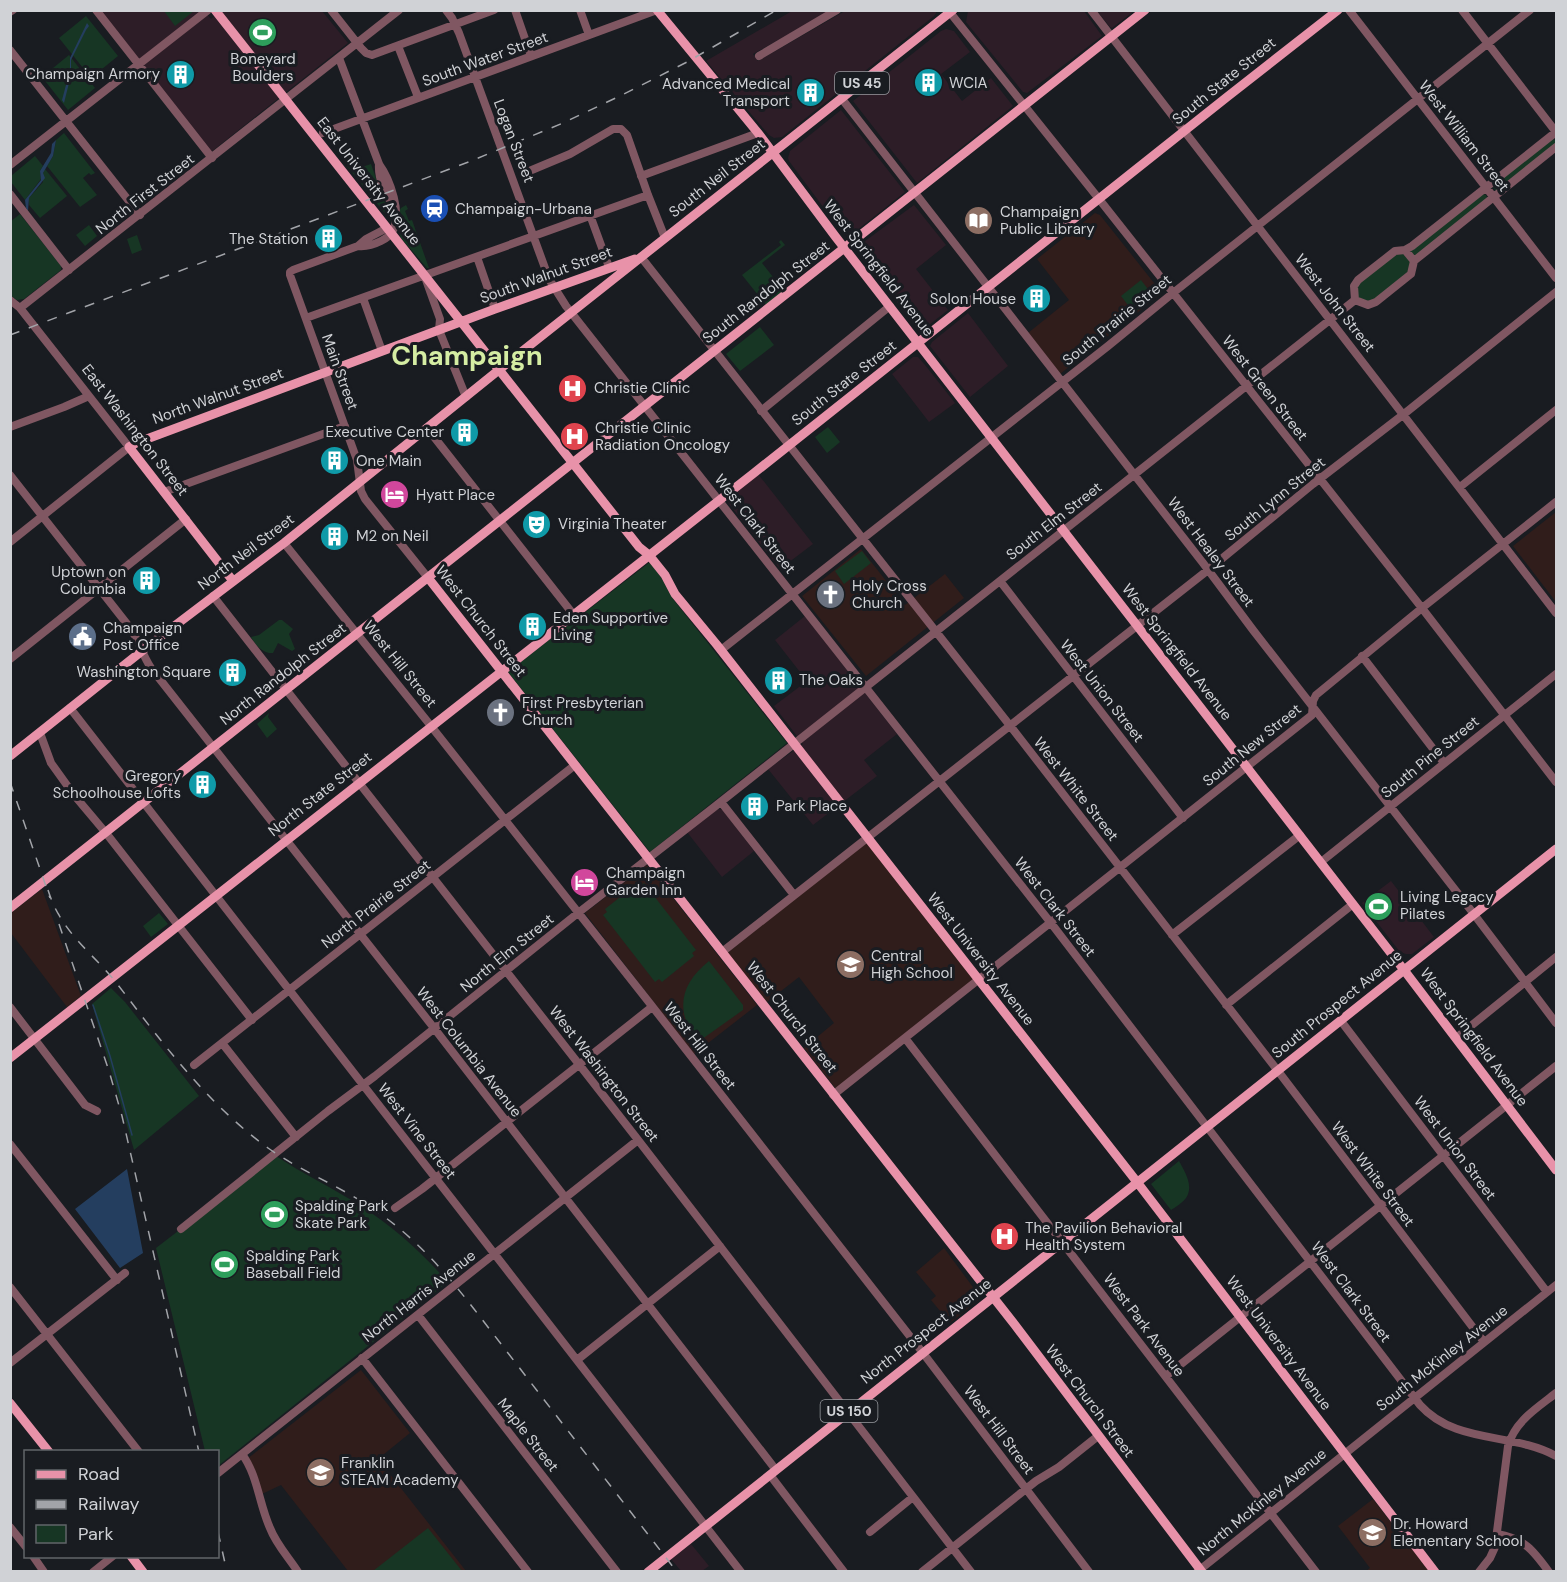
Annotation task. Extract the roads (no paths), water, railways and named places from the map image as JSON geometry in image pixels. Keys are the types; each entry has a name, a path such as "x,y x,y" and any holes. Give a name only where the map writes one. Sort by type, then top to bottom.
{"main road":[{"name":"East University Avenue","path":"215,10 499,370"},
{"name":"West Springfield Avenue","path":"657,10 774,153 918,343 1557,1170"},
{"name":"South Randolph Street","path":"574,463 1145,10"},
{"name":"South State Street","path":"649,555 1338,10"},
{"name":"South Neil Street","path":"499,370 950,11"},
{"name":"South Walnut Street","path":"461,322 641,257"},
{"name":"North Walnut Street","path":"129,447 461,322"},
{"name":"North Neil Street","path":"10,756 284,543 499,370"},
{"name":"West University Avenue","path":"499,370 639,546 665,575 675,594 1137,1182 1435,1572"},
{"name":"East Washington Street","path":"129,447 233,581"},
{"name":"North Randolph Street","path":"10,908 574,463"},
{"name":"North State Street","path":"10,1058 649,555"},
{"name":"West Church Street","path":"429,579 993,1297 1200,1571"},
{"name":"South Prospect Avenue","path":"1137,1182 1557,849"},
{"name":"North Prospect Avenue","path":"652,1570 1137,1182"},
{"path":"10,1403 47,1450"},
{"path":"132,1558 143,1572"}],"street":[{"path":"96,10 212,158"},
{"path":"10,165 208,10"},
{"path":"331,10 366,53 372,55 494,10"},
{"name":"North First Street","path":"20,308 399,10"},
{"name":"Logan Street","path":"446,10 455,24 554,288 571,313"},
{"path":"515,10 531,56"},
{"path":"580,10 589,35"},
{"name":"South Water Street","path":"323,133 657,10"},
{"path":"759,56 837,10"},
{"name":"West John Street","path":"1091,10 1557,613"},
{"name":"West William Street","path":"1349,10 1557,278"},
{"path":"1462,10 1556,132 1405,250 1395,251 1356,282 1354,300 1363,304 1373,304 1411,274 1414,261 1557,147"},
{"name":"South Prairie Street","path":"721,650 1530,10"},
{"name":"West Green Street","path":"950,11 1557,782"},
{"path":"398,46 418,97"},
{"path":"10,50 140,215"},
{"path":"339,58 395,200 395,224 389,231"},
{"name":"West Healey Street","path":"842,99 1557,1023"},
{"path":"527,172 570,154 613,129 621,129 627,135 665,238"},
{"path":"641,176 758,133"},
{"path":"10,194 69,270"},
{"path":"306,318 648,195"},
{"path":"590,215 609,267"},
{"name":"Main Street","path":"360,482 357,460 290,272 358,246 369,246 385,238 389,231"},
{"path":"1405,250 1414,261"},
{"path":"477,257 495,309"},
{"name":"West White Street","path":"641,257 1010,725 1484,1342"},
{"path":"425,276 440,319 439,330 466,397"},
{"name":"South Lynn Street","path":"722,952 1557,292"},
{"path":"363,298 382,351"},
{"name":"East Washington Street","path":"10,300 20,308 129,447"},
{"name":"South Elm Street","path":"794,744 1354,300"},
{"path":"761,411 890,306"},
{"name":"West Clark Street","path":"571,313 1208,1126 1414,1398 1430,1416 1446,1426 1543,1450 1557,1456"},
{"path":"10,427 89,396"},
{"path":"1460,486 1557,410"},
{"path":"164,492 345,426"},
{"path":"427,428 573,614"},
{"name":"North Walnut Street","path":"10,542 129,447"},
{"name":"West Columbia Avenue","path":"10,474 131,629 151,668 648,1304 844,1572"},
{"name":"West Church Street","path":"360,482 365,499 429,579"},
{"name":"South New Street","path":"833,1095 1312,716 1314,696 1557,502"},
{"path":"10,659 186,519"},
{"name":"West Hill Street","path":"284,543 432,726 923,1353 1089,1572"},
{"name":"West Union Street","path":"1000,581 1184,818"},
{"name":"West Washington Street","path":"213,596 638,1140 970,1572"},
{"path":"1362,656 1444,763"},
{"name":"South Pine Street","path":"1320,862 1557,674"},
{"name":"West Vine Street","path":"70,708 363,1084 433,1180 495,1254 741,1572"},
{"path":"40,733 51,763 74,795 252,1020"},
{"name":"North Elm Street","path":"181,1229 794,744"},
{"name":"North Prairie Street","path":"194,1065 575,765"},
{"path":"721,802 794,895"},
{"path":"1172,935 1300,835"},
{"path":"1226,1005 1353,904"},
{"path":"1456,1038 1557,957"},
{"path":"10,1007 85,1105 97,1111"},
{"path":"395,1208 652,1007"},
{"name":"West Union Street","path":"1341,1021 1548,1292"},
{"name":"West Park Avenue","path":"905,1038 1316,1572"},
{"path":"222,1043 296,1137"},
{"path":"1166,1376 1557,1066"},
{"name":"North Harris Avenue","path":"219,1472 638,1140"},
{"path":"10,1144 117,1280"},
{"path":"577,1360 720,1246"},
{"path":"10,1363 125,1273"},
{"name":"South McKinley Avenue","path":"1344,1453 1557,1285"},
{"path":"10,1287 137,1450"},
{"name":"Maple Street","path":"418,1314 617,1572"},
{"path":"362,1358 528,1572"},
{"path":"1479,1572 1495,1547 1509,1442 1521,1422 1557,1393"},
{"path":"922,1572 1026,1489 1059,1467 1098,1436"},
{"name":"North McKinley Avenue","path":"1200,1571 1344,1453"},
{"path":"242,1454 252,1470 270,1529 298,1572"},
{"path":"870,1532 913,1497"},
{"path":"10,1527 24,1544"},
{"path":"1497,1534 1522,1542 1549,1572"},
{"path":"34,1558 44,1572"},
{"path":"93,1572 112,1558"}],"water":[{"path":"87,23 89,26 71,60 71,75 64,103 62,100 70,70 70,58"},
{"path":"56,140 53,156 43,173 45,178 29,198 28,211 25,200 41,180 40,171"},
{"path":"127,1169 143,1253 120,1268 75,1209"}],"waterway":[{"path":"93,1005 132,1135"}],"railway":[{"path":"10,335 471,161 563,123 687,62 777,10"},
{"path":"10,782 50,898"},
{"path":"48,890 57,912 71,933 115,981 204,1091 224,1111 280,1156 355,1197 383,1216 412,1239 438,1266 474,1309 677,1572"},
{"path":"59,924 122,1116 199,1450"},
{"path":"219,1536 227,1572"}],"place":[{"name":"Boneyard Boulders","path":"263,32"},
{"name":"Champaign Armory","path":"181,74"},
{"name":"WCIA","path":"928,83"},
{"name":"Advanced Medical Transport","path":"811,93"},
{"name":"Champaign-Urbana","path":"434,209"},
{"name":"Champaign Public Library","path":"979,221"},
{"name":"The Station","path":"329,239"},
{"name":"Solon House","path":"1037,299"},
{"name":"Christie Clinic","path":"573,388"},
{"name":"Executive Center","path":"465,432"},
{"name":"Christie Clinic Radiation Oncology","path":"574,437"},
{"name":"One Main","path":"335,461"},
{"name":"Hyatt Place","path":"395,495"},
{"name":"Virginia Theater","path":"537,524"},
{"name":"M2 on Neil","path":"335,536"},
{"name":"Uptown on Columbia","path":"147,581"},
{"name":"Holy Cross Church","path":"831,595"},
{"name":"Eden Supportive Living","path":"532,627"},
{"name":"Champaign Post Office","path":"82,637"},
{"name":"Washington Square","path":"232,672"},
{"name":"The Oaks","path":"778,680"},
{"name":"First Presbyterian Church","path":"501,712"},
{"name":"Gregory Schoolhouse Lofts","path":"202,785"},
{"name":"Park Place","path":"755,806"},
{"name":"Champaign Garden Inn","path":"585,882"},
{"name":"Living Legacy Pilates","path":"1379,906"},
{"name":"Central High School","path":"850,965"},
{"name":"Spalding Park Skate Park","path":"274,1215"},
{"name":"The Pavilion Behavioral Health System","path":"1004,1237"},
{"name":"Spalding Park Baseball Field","path":"225,1265"},
{"name":"Franklin STEAM Academy","path":"320,1472"},
{"name":"Dr. Howard Elementary School","path":"1372,1533"}],"district":[{"name":"Champaign","path":"467,356"}]}
